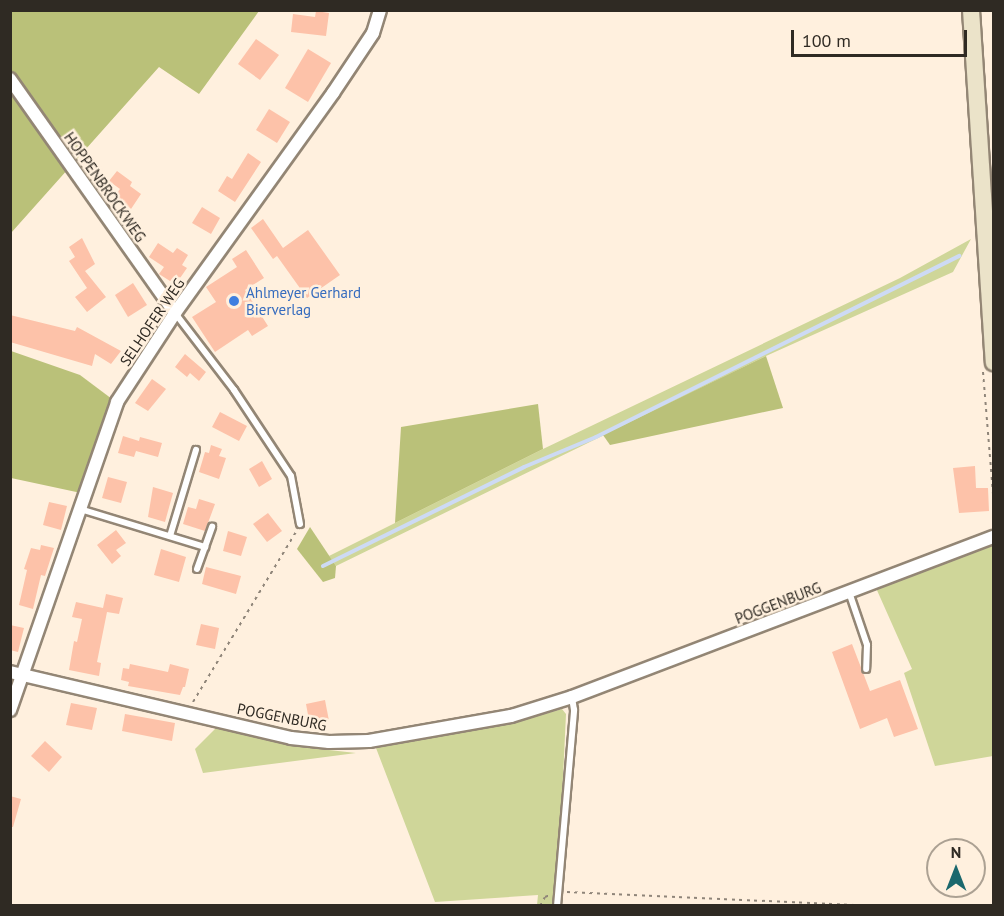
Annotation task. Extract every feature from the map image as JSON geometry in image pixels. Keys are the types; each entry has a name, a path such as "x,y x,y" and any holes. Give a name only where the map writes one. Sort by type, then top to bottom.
{"main road":[{"path":"971,10 993,362"}],"street":[{"name":"SELHOFER WEG","path":"10,710 16,674 80,510 117,402 175,313 333,93 373,33 380,10"},
{"name":"HOPPENBROCKWEG","path":"10,79 175,313"},
{"name":"POGGENBURG","path":"16,674 291,738 329,742 369,741 511,716 572,697 993,537"}],"lane":[{"path":"175,313 234,390 291,476 300,524"},
{"path":"170,536 196,450"},
{"path":"80,510 205,547"},
{"path":"197,569 212,526"},
{"path":"849,592 867,645 867,669"},
{"path":"557,906 574,710 572,697"}],"path":[{"path":"187,712 300,524"},
{"path":"540,906 545,897 558,892 876,906"}],"green space":[{"path":"11,11 259,11 199,94 159,67 11,233"},
{"path":"971,239 953,272 766,356 336,566 329,556 543,449 900,278"},
{"path":"11,351 80,375 112,399 81,493 11,478"},
{"path":"766,356 783,408 610,445 603,435"},
{"path":"538,404 543,449 395,523 401,427"},
{"path":"310,527 336,566 335,578 323,582 297,549"},
{"path":"992,546 993,756 935,766 904,673 912,669 876,588"},
{"path":"562,709 566,714 557,905 537,905 538,895 435,902 376,748 513,723"},
{"path":"217,727 302,747 356,753 203,773 195,749"}],"building":[{"path":"316,11 329,13 326,36 291,32 293,14 315,17"},
{"path":"256,39 279,55 260,80 238,64"},
{"path":"308,49 331,63 308,102 285,88"},
{"path":"269,109 290,122 277,143 256,130"},
{"path":"248,153 261,162 235,202 218,191 227,176 232,179"},
{"path":"117,171 132,182 130,186 141,194 131,209 114,197 120,189 109,181"},
{"path":"202,207 220,218 211,234 192,223"},
{"path":"263,219 283,248 308,230 340,275 307,298 277,256 273,259 251,228"},
{"path":"82,238 95,264 85,271 106,297 87,312 75,297 87,288 69,261 75,257 69,247"},
{"path":"158,243 173,253 177,248 188,255 182,265 187,268 178,281 173,278 170,281 159,274 164,267 149,257"},
{"path":"246,250 264,278 245,290 268,326 252,336 248,330 215,352 192,317 216,302 206,287 237,267 232,259"},
{"path":"133,283 147,305 128,317 115,295"},
{"path":"10,315 75,331 77,327 121,351 111,364 95,354 92,366 10,342"},
{"path":"185,354 206,372 199,381 190,373 187,377 175,367"},
{"path":"152,379 166,389 148,411 135,403"},
{"path":"220,412 247,426 239,441 212,427"},
{"path":"123,436 139,441 140,437 162,443 158,457 136,451 134,457 118,453"},
{"path":"211,445 222,449 219,456 226,458 219,479 199,472 205,452 209,453"},
{"path":"262,461 272,479 259,487 249,469"},
{"path":"975,466 976,488 988,488 989,511 959,513 953,468"},
{"path":"108,477 127,482 121,503 102,498"},
{"path":"153,487 173,493 165,522 148,517"},
{"path":"199,499 215,504 205,531 183,524 188,507 196,509"},
{"path":"49,502 67,506 61,530 43,525"},
{"path":"268,513 282,531 267,542 253,524"},
{"path":"116,530 126,543 116,550 121,556 112,564 97,545"},
{"path":"228,531 247,537 241,556 223,551"},
{"path":"41,545 54,548 45,576 41,575 33,609 19,605 27,570 24,569 31,548 40,550"},
{"path":"161,549 186,557 179,582 154,575"},
{"path":"206,567 241,576 236,594 202,584"},
{"path":"106,594 123,598 119,614 107,612 97,662 101,663 99,676 69,670 74,641 77,642 82,619 72,617 76,602 103,608"},
{"path":"201,624 219,628 215,649 196,645"},
{"path":"10,625 24,628 18,652 10,650"},
{"path":"852,644 870,691 900,680 918,729 894,737 887,718 860,729 832,652"},
{"path":"130,664 168,672 170,664 189,669 185,687 180,695 128,686 129,682 121,680 123,668 129,669"},
{"path":"325,700 329,721 310,725 306,704"},
{"path":"71,703 97,708 92,730 66,725"},
{"path":"125,714 175,723 172,741 122,731"},
{"path":"45,741 62,757 49,772 31,756"},
{"path":"10,796 21,799 13,827 10,827"}],"waterway":[{"path":"323,566 524,467 596,437 959,256"}],"place":[{"name":"Ahlmeyer Gerhard Bierverlag","path":"234,301"}]}
